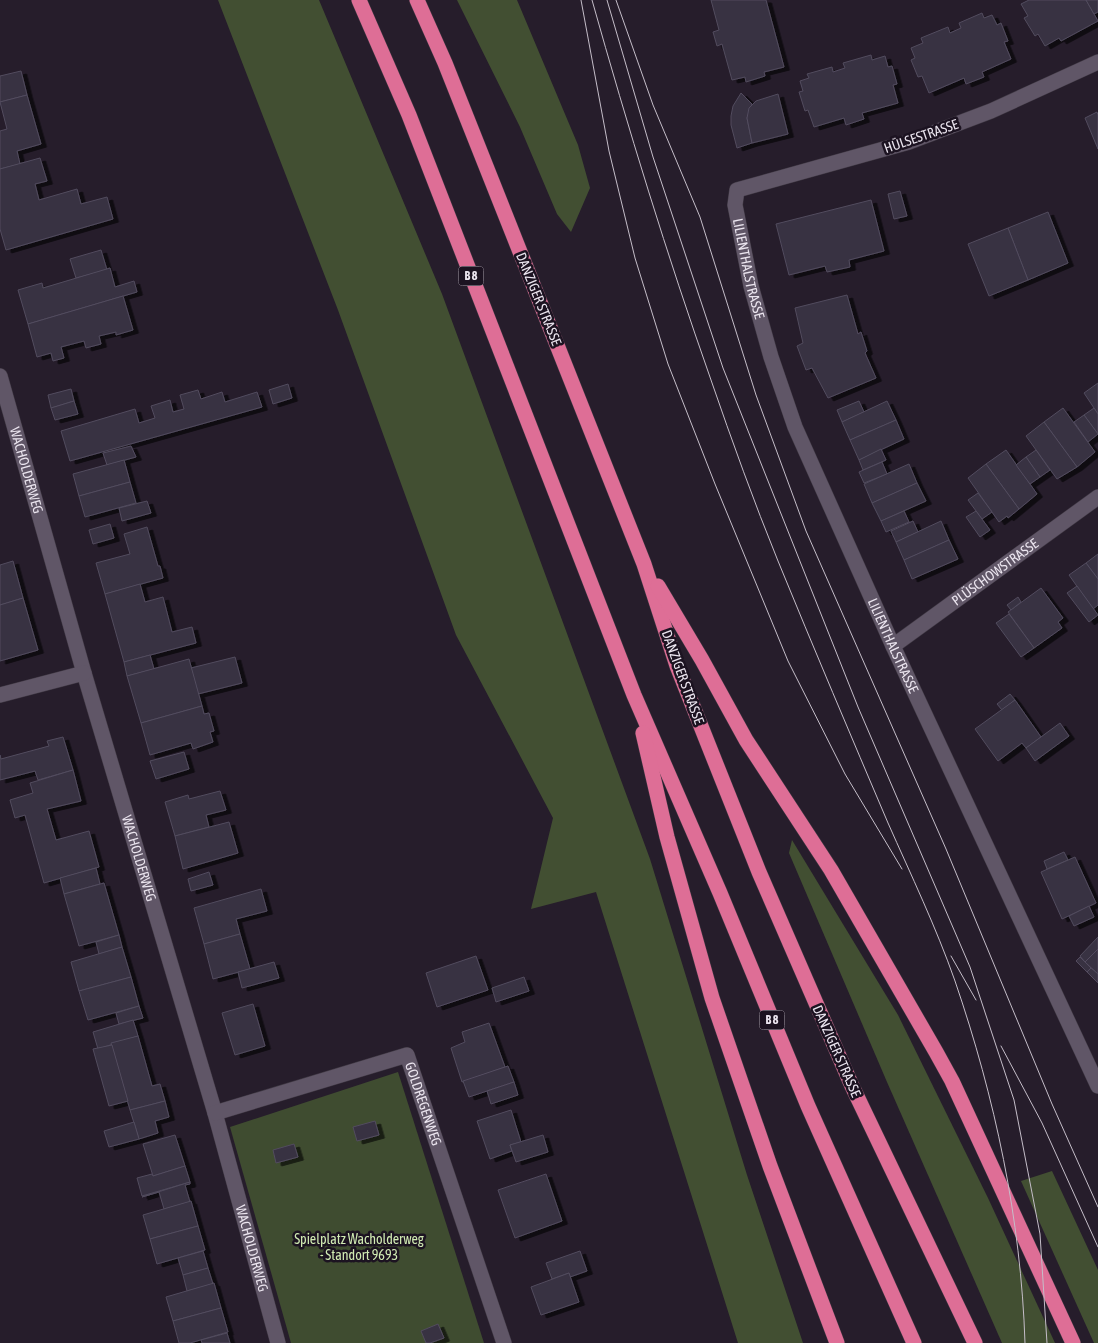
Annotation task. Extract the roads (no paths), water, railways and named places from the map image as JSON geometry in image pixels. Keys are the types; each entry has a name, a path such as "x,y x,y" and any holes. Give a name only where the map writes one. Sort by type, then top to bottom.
{"highway":[{"name":"B 8","path":"359,0 408,115 634,695 720,893 808,1106 914,1343"},
{"name":"DANZIGER STRASSE","path":"417,0 445,63 644,564 677,666 759,872 852,1086 975,1343"},
{"path":"644,564 702,660 746,740 830,870 891,971 936,1052 956,1090 1073,1343"},
{"path":"634,695 667,838 712,998 770,1166 837,1343"}],"street":[{"name":"HÜLSESTRASSE","path":"737,190 909,142 991,111 1098,62"},
{"name":"LILIENTHALSTRASSE","path":"737,190 735,205 748,268 771,357 795,427 893,646 1094,1063 1098,1086"},
{"name":"WACHOLDERWEG","path":"0,376 84,673 215,1113 278,1343"},
{"name":"PLÜSCHOWSTRASSE","path":"893,646 1098,497"},
{"path":"0,696 84,673"},
{"name":"GOLDREGENWEG","path":"215,1113 407,1055 504,1343"}],"tram line":[{"path":"581,0 609,151 635,258 668,364 788,661 845,774 902,869"},
{"path":"592,0 664,239 743,471 819,660 940,941 955,981 982,1069 1004,1159 1018,1251 1025,1343"},
{"path":"607,0 653,157 723,368 858,707 970,967 1014,1100 1040,1234 1047,1343"},
{"path":"616,0 653,105 700,217 756,395 806,531 946,849 1052,1104 1098,1207"},
{"path":"951,956 976,1000"},
{"path":"1001,1046 1042,1123 1098,1247"}],"park label":[{"name":"Spielplatz Wacholderweg - Standort 9693","path":"359,1248"}]}
